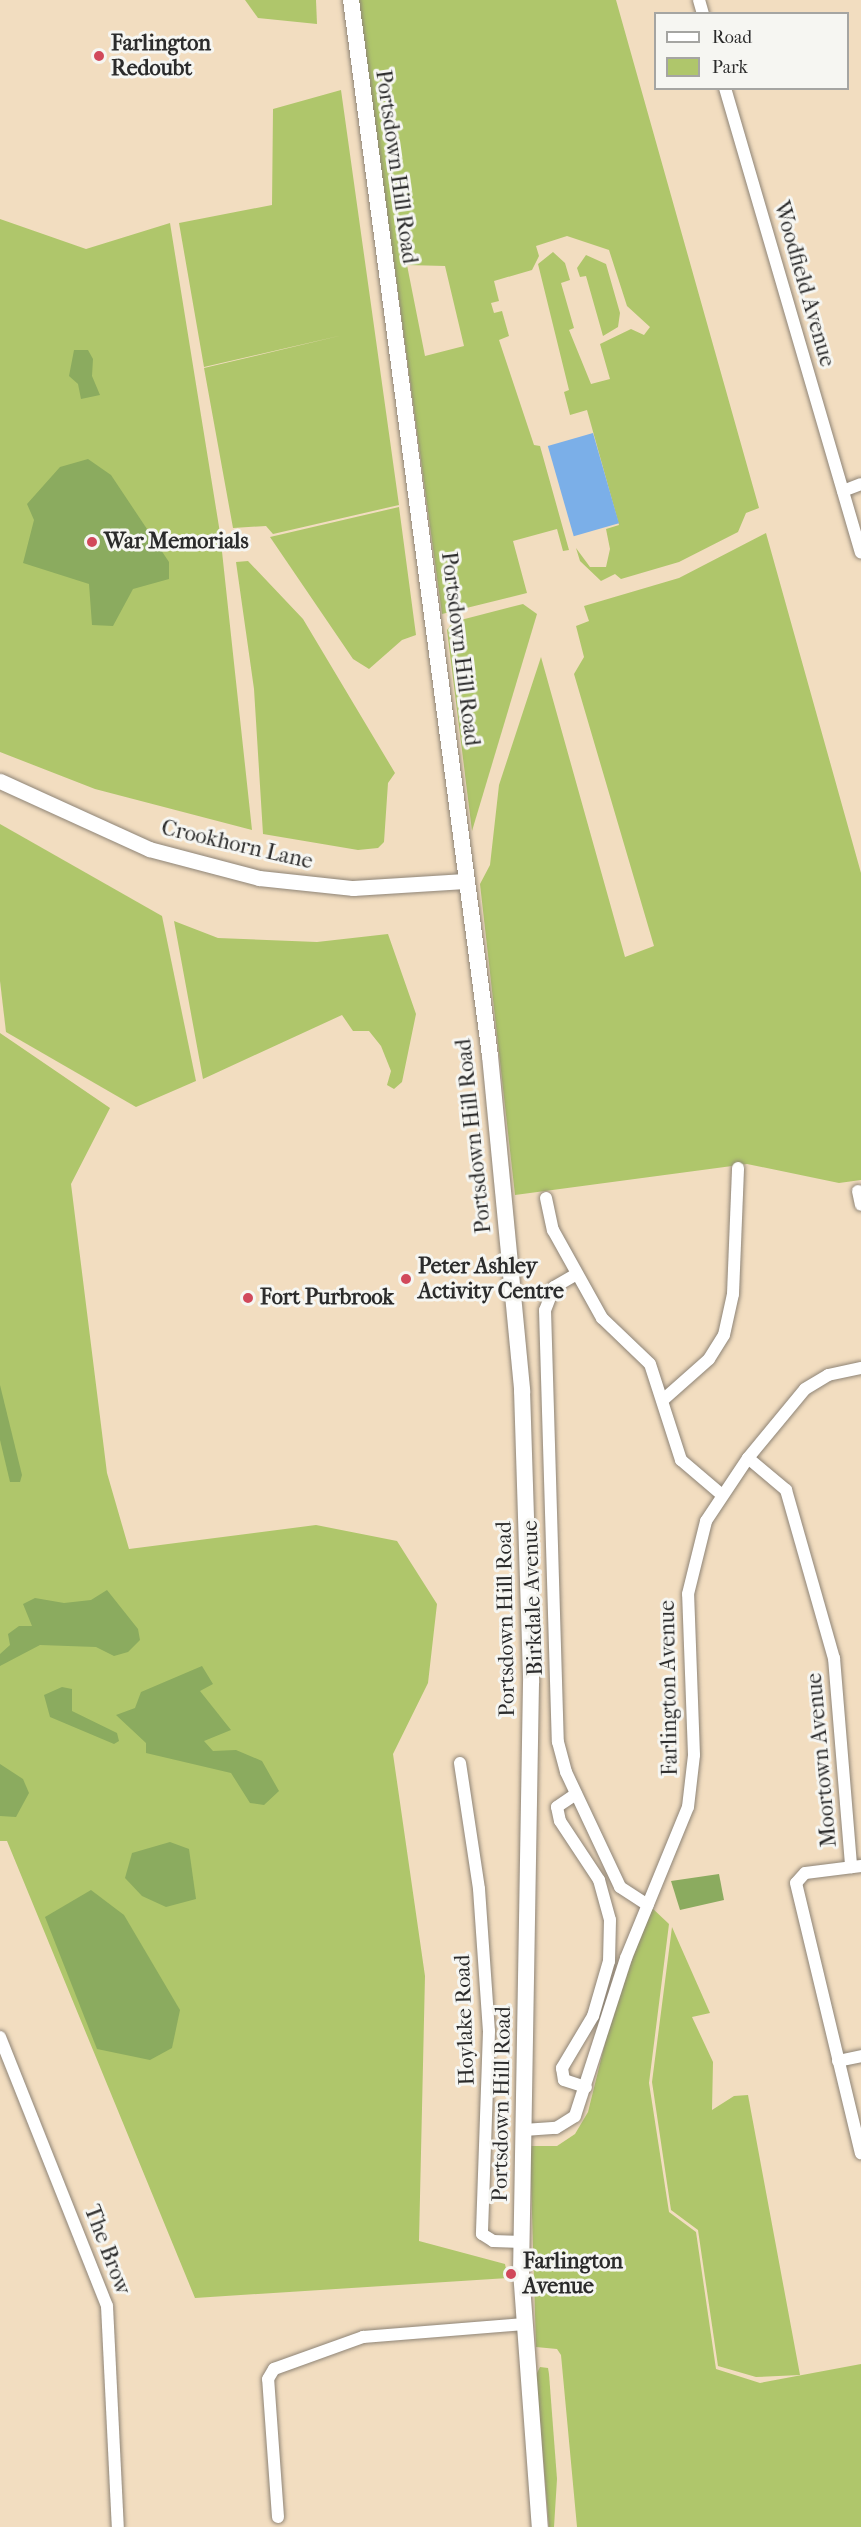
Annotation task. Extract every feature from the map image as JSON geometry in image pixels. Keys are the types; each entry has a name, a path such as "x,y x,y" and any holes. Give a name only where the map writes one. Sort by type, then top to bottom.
{"main road":[{"name":"Portsdown Hill Road","path":"351,0 465,881 490,1056 522,1390 531,1683 522,2242 524,2324 540,2527"}],"street":[{"name":"Woodfield Avenue","path":"726,90 861,553"},
{"path":"843,491 861,484"},
{"name":"Crookhorn Lane","path":"0,781 148,849 205,865 308,886 406,887 465,881"},
{"path":"664,1399 709,1359 724,1335 733,1294 738,1174 724,1180"},
{"path":"858,1191 861,1205"},
{"path":"546,1198 553,1230 575,1275 602,1318 650,1364 664,1399 681,1460 721,1494"},
{"name":"Birkdale Avenue","path":"575,1275 554,1287 545,1310 558,1742 576,1794 620,1887 648,1905"},
{"name":"Farlington Avenue","path":"524,2130 566,2124 586,2087 648,1905 692,1792 688,1594 700,1536 721,1494 806,1389 828,1375 861,1368"},
{"name":"Moortown Avenue","path":"748,1458 786,1490 834,1658 856,1867"},
{"name":"Hoylake Road","path":"460,1763 478,1889 489,2031 482,2234 493,2241 522,2242"},
{"path":"576,1794 557,1807 560,1821 599,1880 610,1920 609,1961 594,2016 562,2068 564,2080 586,2087"},
{"path":"856,1867 797,1878 861,2153"},
{"name":"The Brow","path":"0,2037 107,2306 118,2527"},
{"path":"838,2061 861,2056"},
{"path":"278,2517 268,2379 274,2369 363,2337 524,2324"}],"green space":[{"path":"245,0 316,0 317,24 258,18"},
{"path":"358,0 616,0 759,508 746,513 738,532 679,562 621,579 615,574 601,581 580,561 576,548 590,567 606,567 610,549 606,529 619,525 587,410 570,415 564,392 569,390 538,264 553,252 565,263 570,280 561,283 574,328 569,330 591,384 610,379 600,344 631,329 644,335 650,327 627,306 609,250 567,236 536,246 539,256 532,270 494,281 499,301 491,303 494,313 502,311 509,336 499,340 534,445 540,446 569,550 563,551 557,529 513,541 527,593 442,614","holes":["407,265 445,266 464,346 425,356"]},
{"path":"341,90 399,505 273,534 266,526 233,528 204,368 343,335 204,367 179,223 272,205 273,109"},
{"path":"0,219 86,249 170,223 220,533 252,830 95,789 0,752"},
{"path":"586,255 606,264 620,313 618,327 603,336 586,276 580,277 577,268"},
{"path":"74,350 88,350 93,359 92,376 100,395 81,399 78,384 69,376"},
{"path":"88,459 111,475 169,562 169,579 133,589 113,626 92,625 89,584 23,563 34,520 27,504 60,467"},
{"path":"399,507 416,635 402,640 369,669 353,659 270,537"},
{"path":"766,533 861,873 861,1180 839,1183 747,1164 515,1195 480,884 490,865 499,785 541,657 625,957 654,946 574,674 584,657 576,626 589,621 584,606 679,578"},
{"path":"248,561 303,619 395,773 388,783 384,842 378,848 358,850 263,834 254,689 236,562"},
{"path":"523,604 537,614 472,831 447,630 453,622"},
{"path":"0,824 162,916 196,1081 136,1107 6,1032 0,981"},
{"path":"174,921 218,938 317,942 388,934 416,1014 402,1082 394,1089 387,1085 391,1071 381,1046 369,1031 353,1031 342,1015 203,1079"},
{"path":"0,1033 110,1108 71,1184 107,1473 129,1549 316,1525 397,1541 437,1604 428,1683 393,1754 425,1976 419,2241 505,2264 508,2278 195,2298 7,1841 0,1841"},
{"path":"0,1385 22,1475 20,1482 10,1482 0,1440"},
{"path":"107,1590 138,1629 140,1640 128,1652 114,1656 96,1647 40,1645 0,1666 0,1654 10,1645 8,1634 19,1626 32,1626 23,1604 35,1598 64,1603 91,1600"},
{"path":"202,1666 213,1684 200,1691 231,1730 204,1741 213,1751 236,1750 262,1761 279,1791 264,1805 250,1803 231,1773 146,1753 146,1743 116,1715 135,1708 141,1692"},
{"path":"62,1687 72,1689 72,1711 117,1733 119,1741 114,1744 50,1717 44,1695"},
{"path":"0,1764 23,1779 29,1793 16,1817 0,1816"},
{"path":"170,1842 189,1849 196,1899 166,1907 142,1896 125,1878 132,1853"},
{"path":"719,1874 724,1900 680,1910 671,1881"},
{"path":"91,1890 124,1915 180,2010 172,2048 150,2060 97,2049 45,1917"},
{"path":"651,1907 669,1924 649,2083 669,2212 696,2232 716,2369 760,2383 861,2364 861,2527 577,2527 561,2355 557,2349 536,2347 530,2146 557,2146 575,2134 588,2112 611,2019"},
{"path":"672,1927 710,2013 692,2017 713,2062 712,2110 734,2096 748,2095 800,2375 756,2377 718,2366 698,2230 671,2210 652,2082"},
{"path":"540,2367 548,2368 549,2374 557,2479 554,2527 549,2527 536,2375"}],"water":[{"path":"593,433 619,523 574,536 548,446"}],"place":[{"name":"Farlington Redoubt","path":"99,56"},
{"name":"War Memorials","path":"92,542"},
{"name":"Peter Ashley Activity Centre","path":"406,1279"},
{"name":"Fort Purbrook","path":"248,1298"},
{"name":"Farlington Avenue","path":"511,2274"}]}
